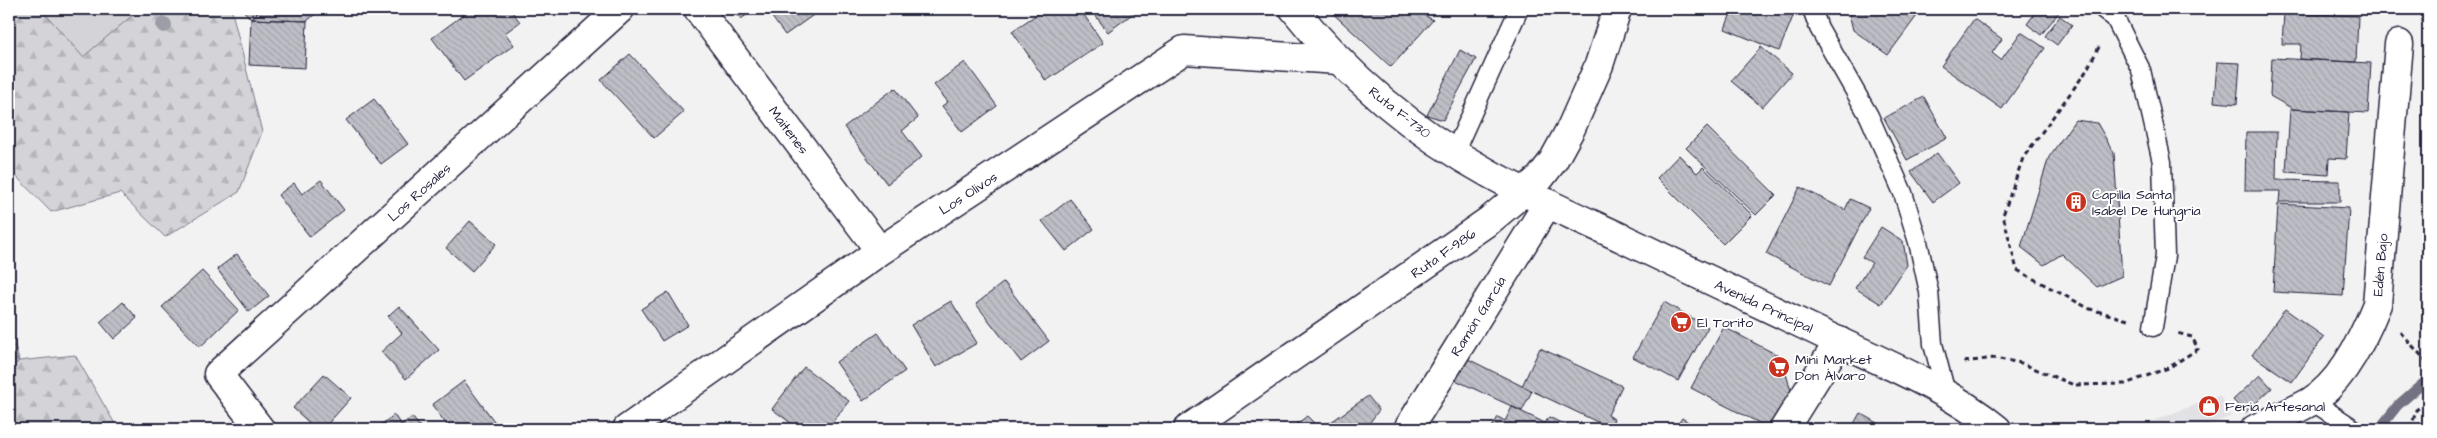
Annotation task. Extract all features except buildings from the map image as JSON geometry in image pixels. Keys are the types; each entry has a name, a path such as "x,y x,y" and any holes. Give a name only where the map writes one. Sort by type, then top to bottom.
{"street":[{"name":"Los Rosales","path":"260,429 218,374 620,9"},
{"name":"Maitenes","path":"698,9 880,251"},
{"name":"Ruta F-730","path":"1294,9 1339,60 1375,94 1414,125 1454,153 1536,198"},
{"name":"Ruta F-986","path":"1188,429 1490,220 1536,198 1540,178 1564,142 1599,65 1618,9"},
{"name":"Edén Bajo","path":"2255,429 2312,401 2347,363 2364,335 2377,304 2399,44"},
{"name":"Los Olivos","path":"627,429 880,251 1184,50 1339,60"},
{"name":"Avenida Principal","path":"1536,198 1915,376 1946,392 1997,429"},
{"name":"Ramón García","path":"1408,429 1536,198"},
{"path":"1784,429 1839,341"}],"lane":[{"path":"1454,153 1519,9"},
{"path":"1812,9 1819,28 1869,116 1904,193 1928,284 1933,344 1946,392"},
{"path":"2109,13 2141,70 2162,162 2165,256 2153,326"},
{"path":"2312,401 2353,428"}],"path":[{"path":"1946,392 1964,361 1994,358 2021,363 2074,385 2125,384 2168,368 2198,349 2192,337 2090,309 2017,270 2002,214 2023,158 2085,73 2109,13"},
{"path":"2411,429 2416,410 2428,401"}],"shaded area":[{"path":"9,321 19,361 9,371"},
{"name":"Feria Artesanal","path":"2220,395 2231,416 2200,429 2132,429"}],"green space":[{"path":"9,9 229,9 232,12 262,132 239,192 165,237 120,193 51,212 9,169"},
{"path":"41,9 140,9 83,57"},
{"path":"75,355 118,429 9,429 9,371 19,361"}],"waterway":[{"path":"2379,429 2398,405 2428,379"}],"place":[{"name":"Capilla Santa Isabel De Hungría","path":"2076,202"},
{"name":"El Torito","path":"1681,322"},
{"name":"Mini Market Don Álvaro","path":"1779,367"},
{"name":"Feria Artesanal","path":"2209,406"}]}
